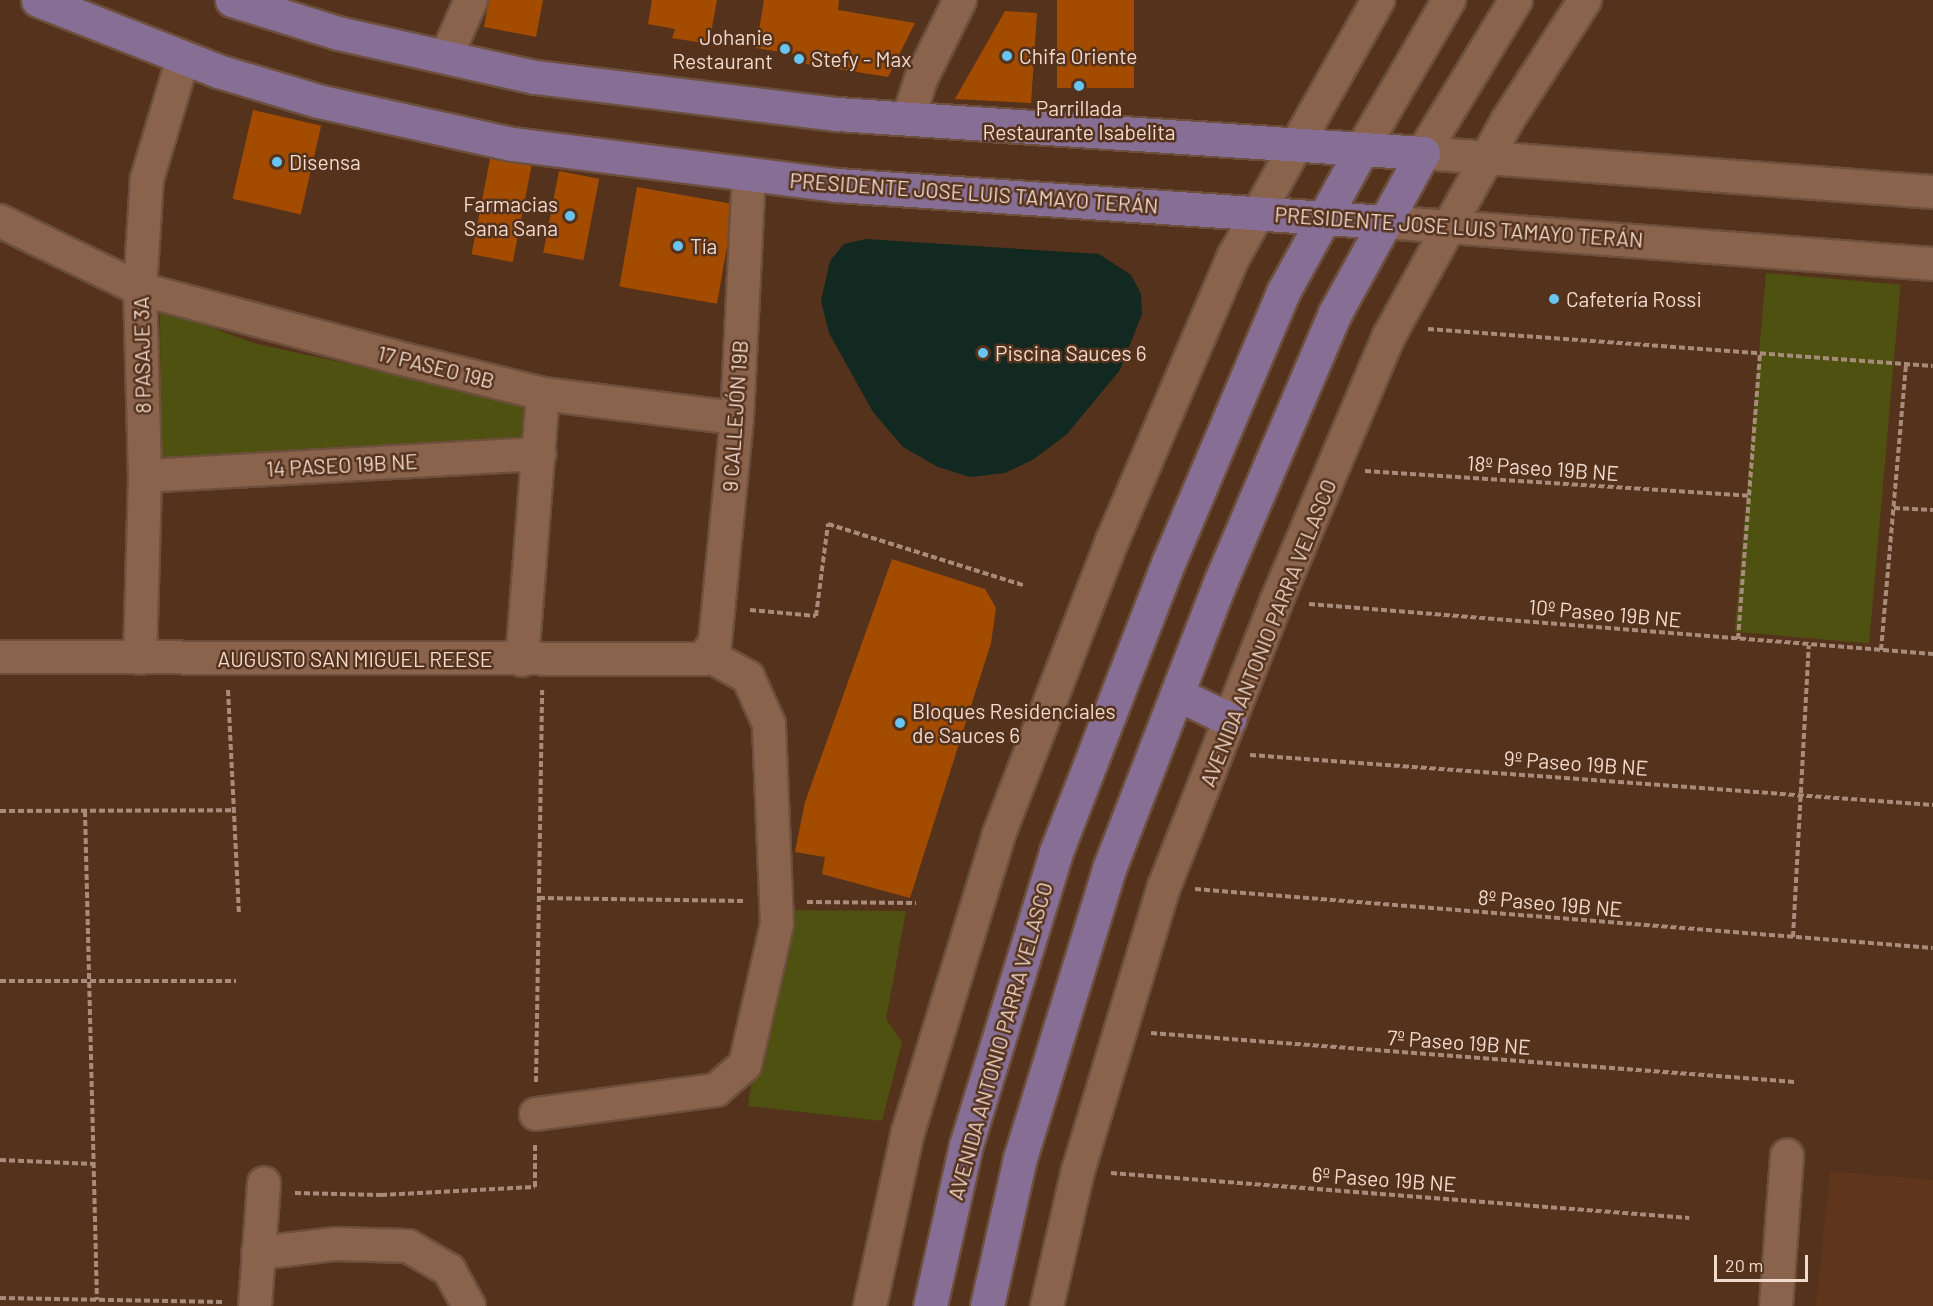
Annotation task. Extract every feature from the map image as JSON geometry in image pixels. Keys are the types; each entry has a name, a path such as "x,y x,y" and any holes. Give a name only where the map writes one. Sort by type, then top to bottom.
{"main road":[{"name":"PRESIDENTE JOSE LUIS TAMAYO TERÁN","path":"38,0 183,58 318,101 512,144 837,185 1385,222"},
{"path":"232,0 338,33 535,77 837,114 1423,153 1335,313 1221,580 1108,869 1020,1158 987,1306"},
{"name":"AVENIDA ANTONIO PARRA VELASCO","path":"930,1306 966,1145 1056,852 1173,550 1290,276 1362,149"},
{"path":"1177,694 1229,719"}],"street":[{"path":"446,57 471,0"},
{"path":"908,119 921,79 960,0"},
{"path":"870,1306 908,1132 999,834 1113,539 1228,268 1378,0"},
{"name":"AVENIDA ANTONIO PARRA VELASCO","path":"1362,149 1449,0"},
{"path":"1516,0 1423,153 1933,192"},
{"name":"AVENIDA ANTONIO PARRA VELASCO","path":"1047,1306 1078,1171 1164,887 1275,602 1394,327 1487,157 1585,0"},
{"name":"8 PASAJE 3A","path":"140,658 145,476 140,289 147,179 183,58"},
{"name":"9 CALLEJÓN 19B","path":"708,655 715,642 737,418 749,174"},
{"name":"17 PASEO 19B","path":"0,221 140,289 543,394 737,418"},
{"name":"PRESIDENTE JOSE LUIS TAMAYO TERÁN","path":"1385,222 1933,264"},
{"path":"532,660 543,394"},
{"name":"14 PASEO 19B NE","path":"145,476 539,453"},
{"path":"536,1114 716,1090 745,1065 777,924 770,724 748,677 708,655"},
{"name":"AUGUSTO SAN MIGUEL REESE","path":"0,657 699,661 708,655"},
{"path":"1776,1306 1787,1155"},
{"path":"255,1305 263,1187"},
{"path":"258,1253 336,1244 408,1246 449,1270 469,1306"}],"path":[{"path":"1394,327 1933,366"},
{"path":"1738,639 1760,352"},
{"path":"1881,650 1906,364"},
{"name":"18º Paseo 19B NE","path":"1334,469 1749,496"},
{"path":"1894,508 1933,510"},
{"path":"718,607 816,616 828,524 1026,586"},
{"name":"10º Paseo 19B NE","path":"1275,602 1933,654"},
{"path":"1793,937 1809,645"},
{"path":"226,658 239,914"},
{"path":"263,1187 381,1196 535,1187 539,898 532,660"},
{"name":"9º Paseo 19B NE","path":"1217,753 1801,793 1933,805"},
{"path":"0,812 233,810"},
{"path":"85,811 97,1300"},
{"name":"8º Paseo 19B NE","path":"1164,887 1933,948"},
{"path":"539,898 916,903"},
{"path":"0,981 236,981"},
{"name":"7º Paseo 19B NE","path":"1121,1030 1795,1082"},
{"path":"0,1160 94,1164"},
{"name":"6º Paseo 19B NE","path":"1078,1171 1689,1218"},
{"path":"0,1298 255,1305"}],"shaded area":[{"name":"Piscina Sauces 6","path":"866,239 1099,254 1131,275 1141,294 1142,314 1120,370 1067,434 1034,459 1005,473 970,477 938,467 903,447 873,412 829,333 821,301 830,261 844,244"},
{"path":"1766,273 1900,285 1869,643 1735,632"},
{"path":"160,308 253,343 523,402 523,441 161,460"},
{"path":"776,910 906,911 886,1019 902,1042 882,1121 748,1106"},
{"path":"1830,1171 1933,1180 1933,1306 1816,1306"}],"building":[{"path":"489,0 543,0 536,37 484,27"},
{"path":"652,0 717,0 709,44 672,38 675,29 648,24"},
{"path":"764,0 839,0 838,10 915,23 888,77 794,62 794,54 756,48"},
{"path":"1057,0 1134,0 1134,88 1057,88"},
{"name":"Chifa Oriente","path":"1005,11 1037,13 1031,103 955,99"},
{"name":"Disensa","path":"253,110 321,126 301,214 233,199"},
{"path":"491,154 532,162 513,262 472,254"},
{"name":"Farmacias Sana Sana","path":"559,171 599,179 583,260 543,252"},
{"name":"Tía","path":"637,187 734,204 717,304 619,286"},
{"name":"Bloques Residenciales de Sauces 6","path":"892,559 985,589 996,608 991,643 910,898 822,874 825,857 795,852 805,802"}],"place":[{"name":"Johanie Restaurant","path":"785,49"},
{"name":"Chifa Oriente","path":"1007,56"},
{"name":"Stefy - Max","path":"799,59"},
{"name":"Parrillada Restaurante Isabelita","path":"1079,86"},
{"name":"Disensa","path":"277,162"},
{"name":"Farmacias Sana Sana","path":"570,216"},
{"name":"Tía","path":"678,246"},
{"name":"Cafetería Rossi","path":"1554,299"},
{"name":"Piscina Sauces 6","path":"983,353"},
{"name":"Bloques Residenciales de Sauces 6","path":"900,723"}]}
